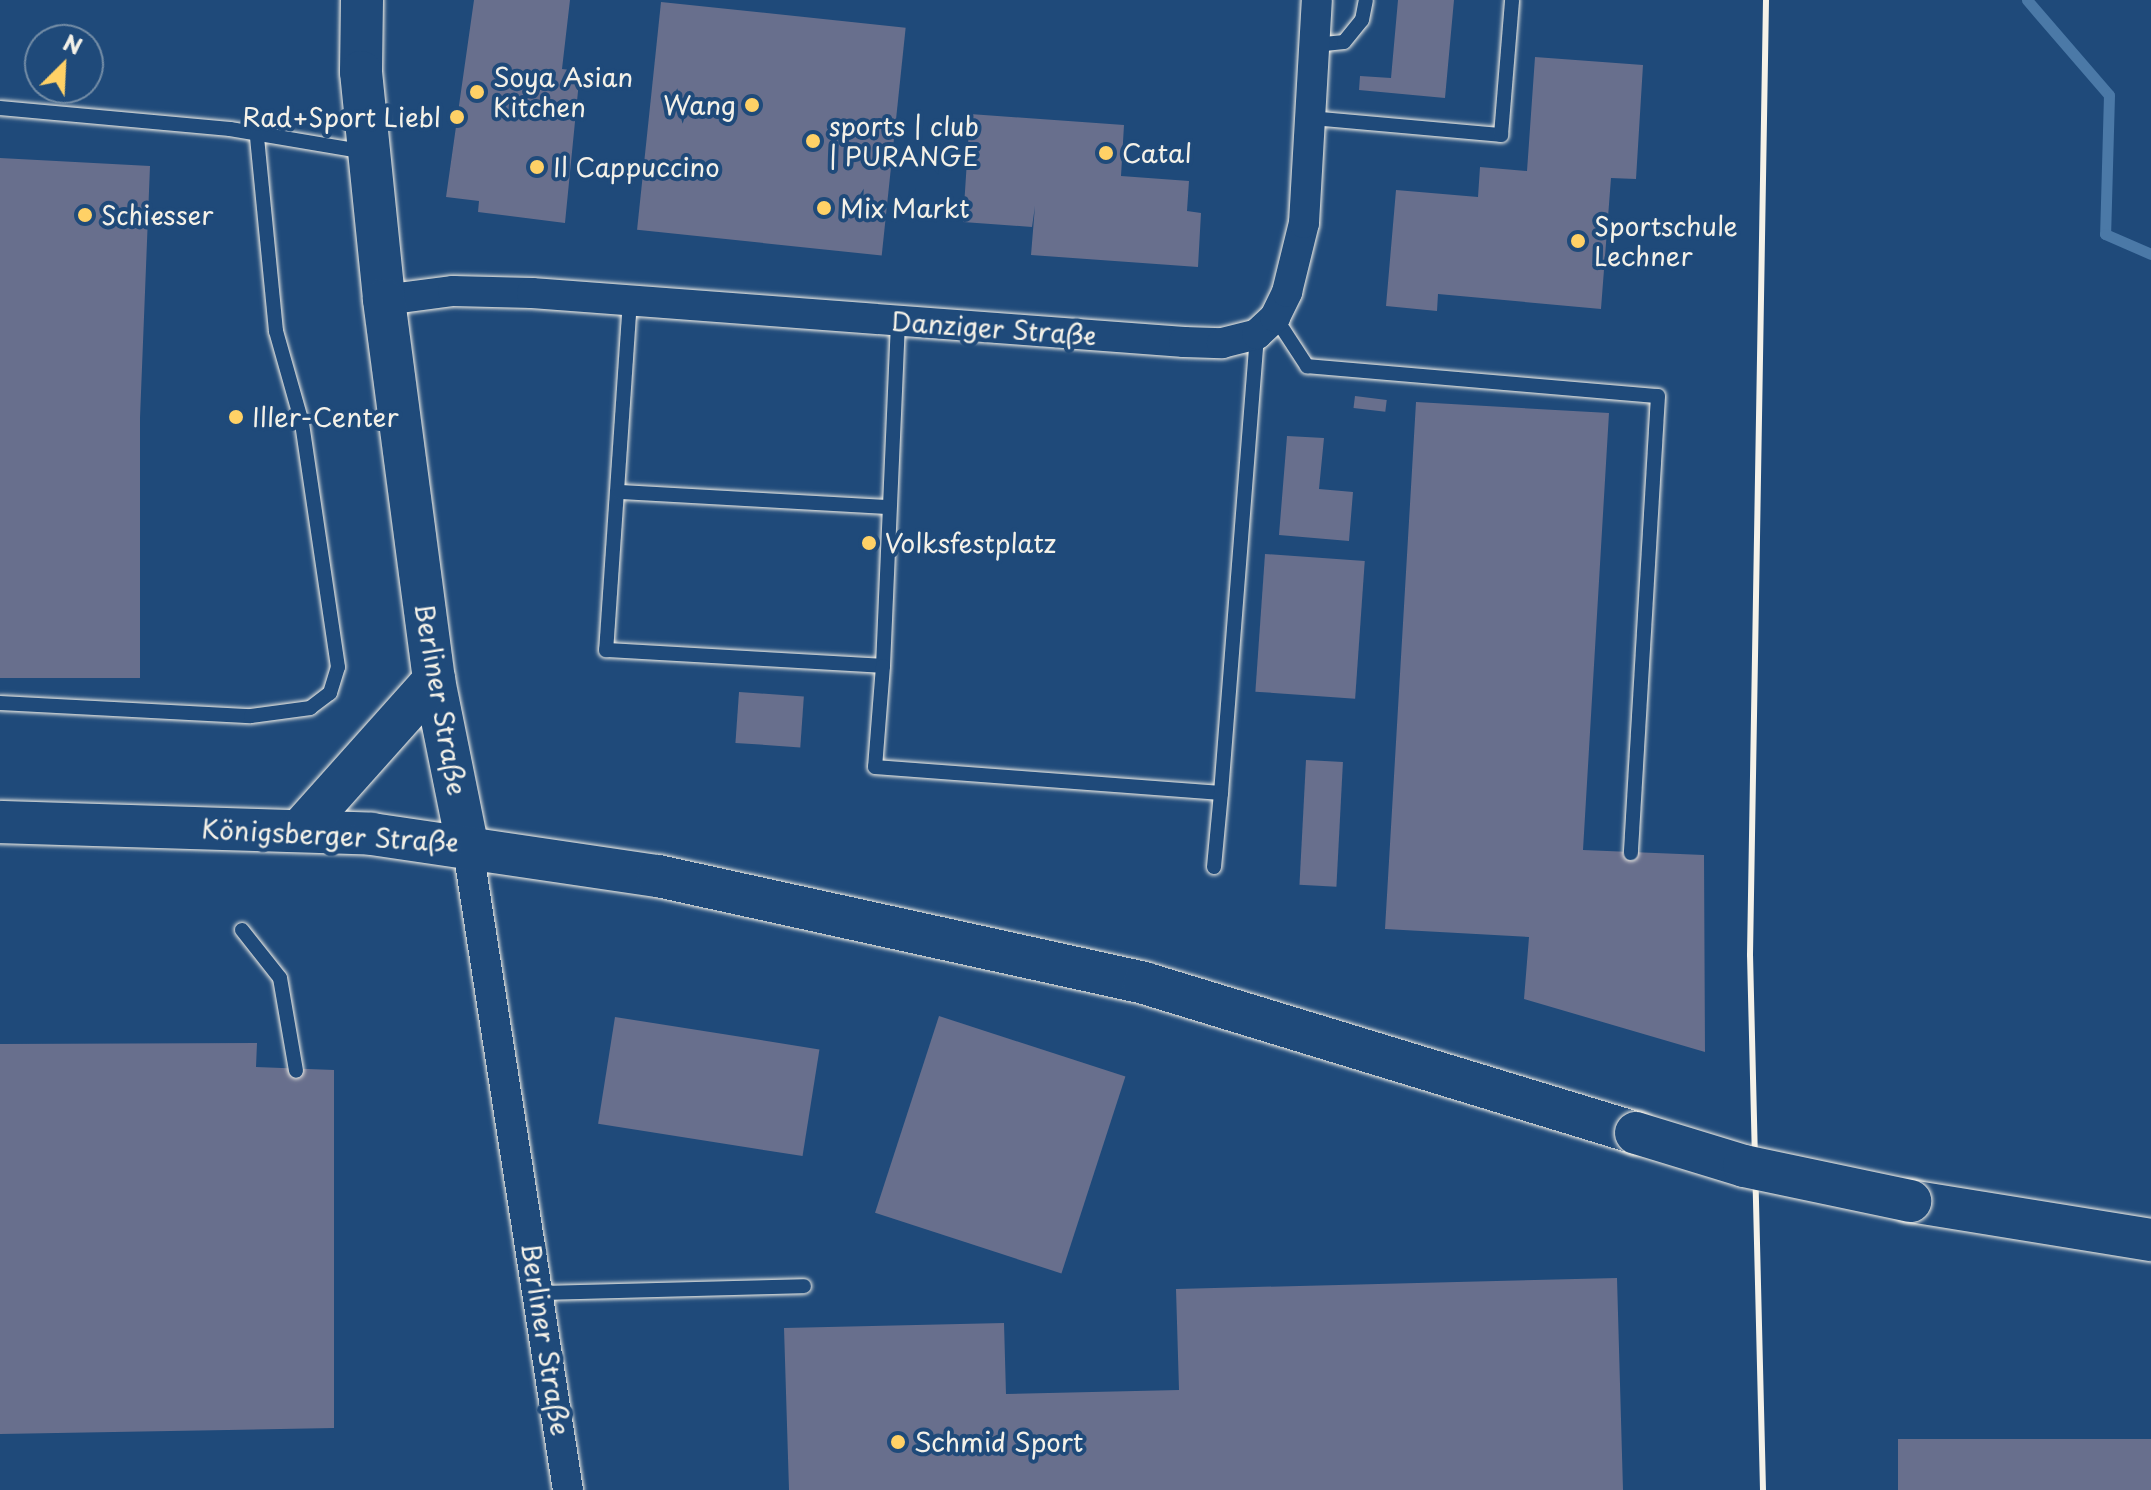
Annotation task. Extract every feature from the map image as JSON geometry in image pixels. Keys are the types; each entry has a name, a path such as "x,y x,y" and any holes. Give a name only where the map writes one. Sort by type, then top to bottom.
{"main road":[{"name":"Berliner Straße","path":"362,0 361,72 384,300 434,680 467,843"},
{"path":"301,829 434,680"},
{"name":"Königsberger Straße","path":"0,822 301,829 467,843 658,876 1144,983 1744,1166 1910,1201 2151,1240"}],"street":[{"path":"1266,326 1304,223 1317,0"},
{"name":"Danziger Straße","path":"384,300 453,291 630,300 1184,342 1222,343 1266,326"},
{"name":"Berliner Straße","path":"467,843 568,1490"}],"lane":[{"path":"1315,45 1344,42 1362,20 1366,0"},
{"path":"1311,118 1501,135 1512,0"},
{"path":"0,108 257,136 371,152"},
{"path":"0,703 251,716 310,708 330,693 338,667 302,423 276,331 257,136"},
{"path":"630,300 606,650 883,666"},
{"path":"898,322 883,666 875,767 1221,793"},
{"path":"1214,867 1266,326"},
{"path":"1266,326 1307,366 1658,396 1631,853"},
{"path":"619,492 889,507"},
{"path":"242,930 280,978 296,1071"},
{"path":"539,1293 804,1286"}],"building":[{"path":"474,0 570,0 562,69 580,71 565,223 478,212 479,201 446,197"},
{"path":"1398,0 1454,0 1445,98 1359,90 1360,76 1391,78"},
{"path":"661,2 906,28 882,255 637,230"},
{"path":"1535,57 1643,65 1636,179 1611,178 1601,309 1438,294 1437,311 1386,306 1396,190 1478,197 1480,167 1527,171"},
{"path":"970,114 1124,125 1121,176 1189,181 1187,211 1201,213 1198,267 1031,255 1035,206 1032,227 963,222"},
{"path":"0,158 150,166 140,418 140,678 0,678"},
{"path":"1355,396 1387,400 1385,412 1354,408"},
{"path":"1416,402 1609,413 1583,850 1704,855 1705,1052 1524,999 1529,937 1385,929"},
{"path":"1287,436 1324,438 1319,489 1353,492 1349,541 1279,535"},
{"path":"1265,554 1365,561 1355,699 1255,692"},
{"path":"739,692 804,697 800,747 735,743"},
{"path":"1306,760 1343,762 1336,887 1299,885"},
{"path":"939,1016 1125,1077 1061,1273 875,1213"},
{"path":"615,1017 819,1049 803,1156 598,1124"},
{"path":"257,1043 256,1067 334,1070 334,1428 0,1434 0,1044"},
{"path":"1617,1278 1623,1490 789,1490 784,1328 1004,1323 1006,1394 1179,1390 1176,1289"},
{"path":"1898,1439 2151,1439 2151,1490 1898,1490"}],"waterway":[{"path":"2027,0 2109,95 2105,234 2151,254"}],"railway":[{"path":"1763,1490 1750,955 1766,0"}],"place":[{"name":"Soya Asian Kitchen","path":"477,92"},
{"name":"Wang","path":"752,105"},
{"name":"Rad+Sport Liebl","path":"457,117"},
{"name":"sports | club | PURANGE","path":"813,141"},
{"name":"Catal","path":"1106,153"},
{"name":"Il Cappuccino","path":"537,167"},
{"name":"Mix Markt","path":"824,208"},
{"name":"Schiesser","path":"85,215"},
{"name":"Sportschule Lechner","path":"1578,241"},
{"name":"Iller-Center","path":"236,417"},
{"name":"Volksfestplatz","path":"869,543"},
{"name":"Schmid Sport","path":"898,1442"}]}
